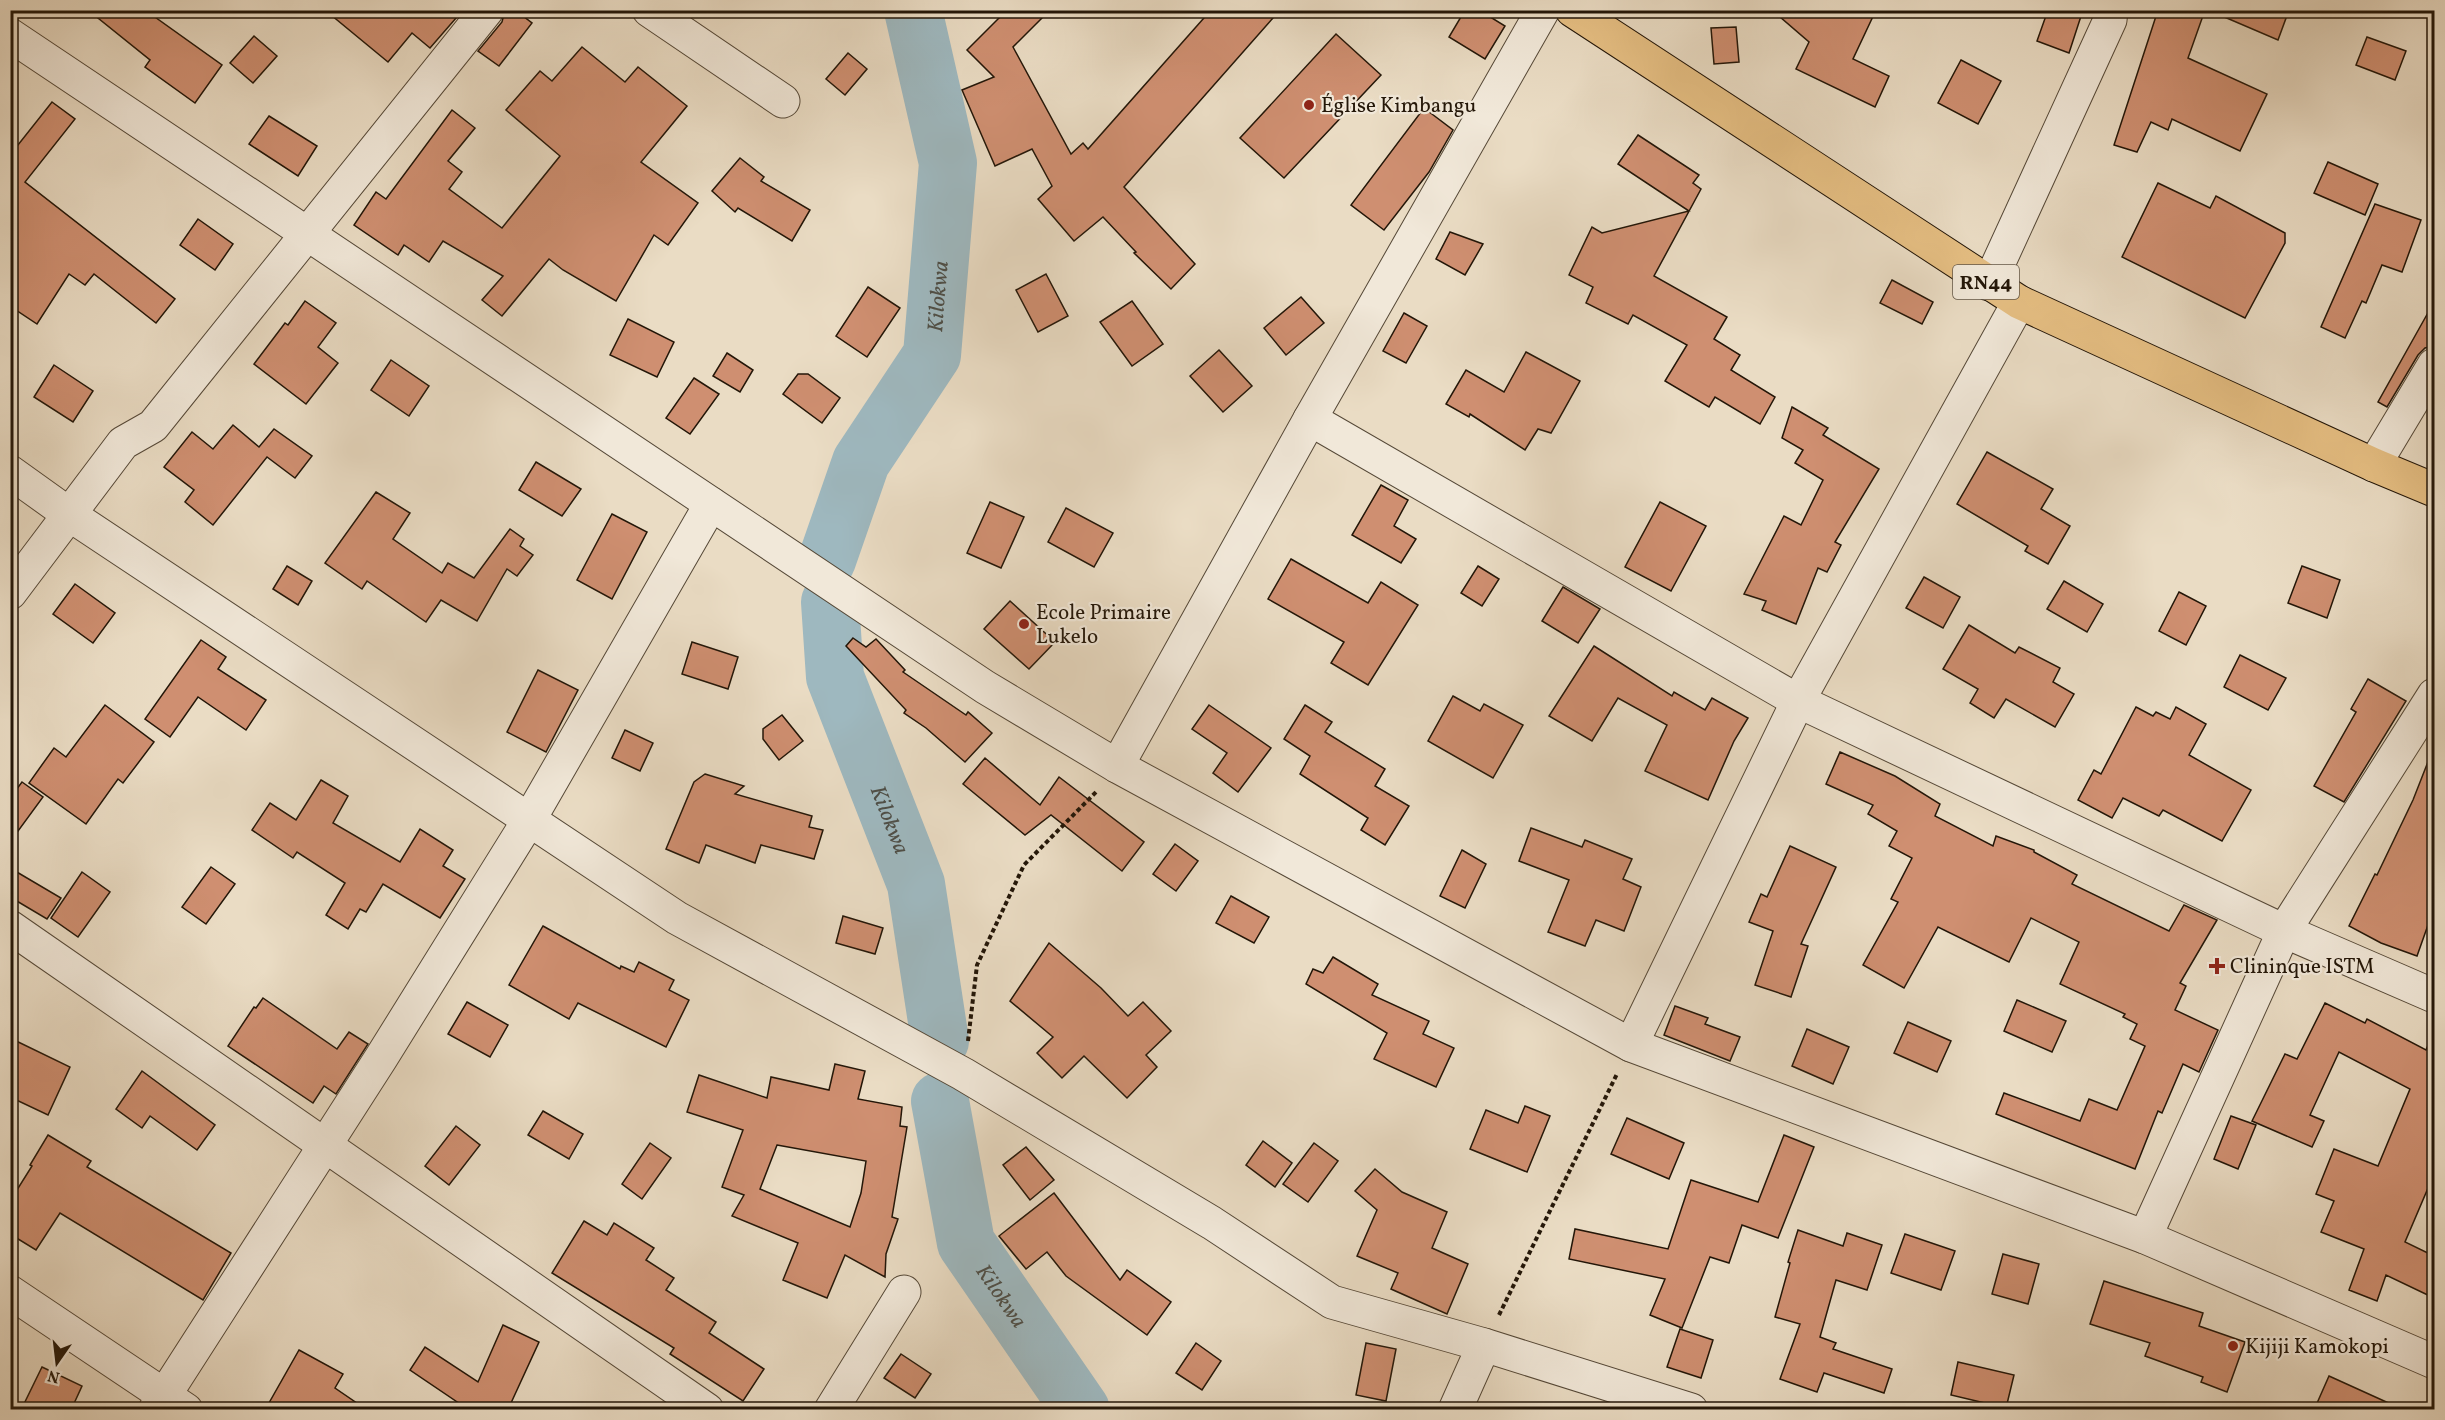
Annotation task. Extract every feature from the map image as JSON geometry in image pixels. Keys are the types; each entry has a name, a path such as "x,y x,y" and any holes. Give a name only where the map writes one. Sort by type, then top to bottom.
{"main road":[{"name":"RN44","path":"1572,10 2019,302 2374,465 2434,489"}],"street":[{"path":"10,592 123,443 153,426 487,10"},
{"path":"649,10 783,101"},
{"path":"1117,766 1310,419 1543,10"},
{"path":"1989,284 2110,20 2111,10"},
{"path":"10,35 985,687 1117,766 1631,1045 2145,1237 2434,1362"},
{"path":"1631,1045 1798,701 2019,302"},
{"path":"2374,465 2434,365"},
{"path":"1310,419 1798,701 2284,931 2434,996"},
{"path":"10,472 70,515 676,918 963,1074 1202,1217 1332,1302 1691,1410"},
{"path":"10,1292 168,1404 529,820 711,504"},
{"path":"2145,1237 2284,931 2434,695"},
{"path":"10,927 707,1410"},
{"path":"831,1410 904,1292"},
{"path":"1455,1410 1484,1346"}],"path":[{"path":"963,1074 977,965 1024,865 1081,808 1117,766"},
{"path":"1484,1346 1631,1045"}],"building":[{"path":"88,10 145,10 222,65 195,103 145,67 150,60"},
{"path":"325,10 463,10 430,48 412,33 388,62"},
{"path":"505,10 515,10 532,23 499,66 478,51 502,22"},
{"path":"1007,10 1050,10 1013,47 1071,154 1083,143 1088,149 1211,10 1280,10 1124,187 1195,264 1171,289 1134,253 1136,252 1103,217 1074,241 1038,199 1052,186 1032,149 995,166 962,90 994,77 967,50"},
{"path":"1465,10 1479,10 1505,26 1485,59 1449,37"},
{"path":"1772,10 1876,10 1853,59 1889,76 1875,107 1796,69 1809,42"},
{"path":"2048,10 2083,10 2069,53 2037,41"},
{"path":"2158,10 2205,10 2188,58 2267,94 2240,151 2172,119 2168,130 2151,122 2137,152 2114,145"},
{"path":"2208,10 2289,10 2278,40"},
{"path":"1736,27 1739,62 1714,64 1711,28"},
{"path":"1336,34 1381,75 1284,178 1240,138"},
{"path":"254,36 277,56 253,83 230,63"},
{"path":"2367,37 2406,51 2395,80 2356,65"},
{"path":"582,47 625,82 638,67 687,106 641,162 698,203 668,245 654,235 616,301 563,270 549,259 502,316 482,300 503,276 443,241 429,262 404,245 398,255 354,225 376,192 386,199 452,110 475,128 448,161 462,172 449,189 502,228 560,156 506,110 540,71 552,81"},
{"path":"848,53 867,69 845,95 826,79"},
{"path":"1961,60 2001,81 1978,124 1938,103"},
{"path":"52,102 75,119 25,182 175,299 156,323 94,274 85,285 69,274 37,324 10,306 10,155"},
{"path":"1424,108 1453,130 1429,172 1384,230 1351,205"},
{"path":"269,116 317,146 298,176 249,144"},
{"path":"1638,135 1699,175 1693,183 1701,189 1654,276 1727,317 1714,339 1740,355 1731,370 1775,397 1760,424 1715,397 1709,407 1665,381 1687,345 1633,315 1628,324 1586,303 1593,287 1569,275 1592,227 1602,233 1689,211 1618,164"},
{"path":"740,158 764,177 761,181 810,210 792,241 738,208 735,212 712,191"},
{"path":"2328,162 2378,184 2365,215 2314,193"},
{"path":"2158,183 2210,208 2216,196 2285,233 2285,243 2245,318 2122,257"},
{"path":"2375,204 2421,220 2402,272 2382,265 2366,303 2362,301 2345,338 2321,327"},
{"path":"198,219 233,244 215,270 180,245"},
{"path":"1450,232 1483,244 1465,275 1436,259"},
{"path":"1046,274 1068,316 1038,332 1016,290"},
{"path":"1892,280 1933,302 1922,324 1880,303"},
{"path":"868,287 900,308 867,357 836,336"},
{"path":"1301,297 1324,323 1286,355 1264,328"},
{"path":"305,301 336,323 318,347 338,363 306,404 254,364 285,323 288,325"},
{"path":"1132,301 1163,344 1132,366 1100,322"},
{"path":"2434,302 2434,346 2425,348 2418,355 2387,407 2378,402"},
{"path":"1404,313 1427,326 1406,363 1383,351"},
{"path":"628,319 674,342 657,377 610,355"},
{"path":"1219,350 1252,386 1223,412 1190,376"},
{"path":"1526,352 1580,381 1551,433 1538,429 1525,450 1470,414 1469,417 1446,404 1466,370 1504,392"},
{"path":"727,353 753,370 740,392 713,376"},
{"path":"391,360 429,386 409,416 371,390"},
{"path":"54,365 93,391 73,422 34,397"},
{"path":"798,374 808,374 840,398 822,423 783,394"},
{"path":"694,378 719,394 690,434 666,418"},
{"path":"1792,407 1828,428 1823,435 1879,469 1835,542 1841,545 1827,572 1818,568 1796,624 1762,610 1766,601 1744,594 1784,516 1801,525 1823,480 1795,463 1803,450 1782,438"},
{"path":"233,425 259,447 274,429 312,456 295,478 267,457 213,525 185,502 194,490 164,467 192,432 213,449"},
{"path":"1987,452 2053,489 2041,509 2070,526 2048,564 2025,551 2028,546 1957,504"},
{"path":"536,462 581,489 562,516 519,490"},
{"path":"1381,485 1408,500 1394,526 1416,539 1401,563 1352,535"},
{"path":"376,492 410,513 393,539 442,573 448,563 474,578 510,529 524,539 520,546 533,555 517,576 507,569 477,621 441,600 426,622 367,581 362,589 325,563"},
{"path":"990,502 1024,517 1001,568 967,553"},
{"path":"1660,502 1706,526 1671,591 1625,567"},
{"path":"1066,508 1113,533 1094,567 1048,542"},
{"path":"612,514 647,532 612,599 577,580"},
{"path":"1291,559 1368,603 1381,582 1418,605 1368,685 1331,663 1344,642 1268,599"},
{"path":"287,566 312,581 298,605 273,589"},
{"path":"1478,566 1499,579 1482,606 1461,593"},
{"path":"2302,566 2340,580 2327,618 2288,603"},
{"path":"1924,577 1960,597 1943,628 1906,608"},
{"path":"2064,581 2103,604 2087,632 2047,609"},
{"path":"75,584 115,613 93,643 53,614"},
{"path":"1563,587 1600,609 1578,643 1542,621"},
{"path":"2179,592 2206,606 2186,645 2159,631"},
{"path":"1010,601 1055,642 1029,669 984,629"},
{"path":"1969,625 2015,653 2019,647 2060,668 2053,682 2074,694 2055,727 2006,699 1994,718 1970,703 1978,689 1943,669"},
{"path":"853,638 866,647 876,639 905,670 903,672 966,715 968,712 992,733 965,762 926,728 904,713 906,710 846,646"},
{"path":"201,640 226,657 218,669 266,700 246,730 198,697 170,737 145,719"},
{"path":"692,642 738,657 728,689 682,674"},
{"path":"1594,646 1672,696 1674,692 1705,710 1712,698 1748,718 1734,741 1708,800 1645,771 1667,725 1618,698 1592,741 1549,716"},
{"path":"2240,655 2286,678 2268,710 2224,687"},
{"path":"538,670 578,690 546,752 507,732"},
{"path":"2368,679 2406,701 2344,802 2314,786 2356,712 2351,709"},
{"path":"1453,696 1480,711 1484,704 1523,725 1493,778 1428,741"},
{"path":"105,705 154,742 123,783 118,779 86,824 29,783 54,748 66,757"},
{"path":"1209,705 1271,748 1238,792 1213,773 1227,753 1192,729"},
{"path":"1305,705 1332,722 1325,732 1385,769 1375,786 1409,806 1385,845 1361,830 1368,818 1300,774 1310,756 1284,739"},
{"path":"2136,707 2153,716 2156,712 2170,719 2176,707 2206,724 2189,755 2251,790 2222,841 2163,810 2159,816 2123,798 2112,818 2078,800 2094,770 2101,774"},
{"path":"782,715 803,741 779,760 763,739 763,729"},
{"path":"625,730 653,743 640,771 612,758"},
{"path":"2433,749 2434,908 2417,956 2381,943 2349,926 2375,874 2377,875 2413,800"},
{"path":"1840,752 1895,776 1940,804 1935,816 1993,846 1996,836 2034,850 2077,875 2072,884 2169,931 2184,905 2217,920 2180,983 2186,986 2175,1010 2218,1030 2199,1072 2183,1064 2162,1113 2158,1111 2135,1169 1996,1114 2004,1093 2080,1121 2089,1099 2117,1110 2145,1046 2130,1039 2137,1024 2123,1017 2125,1014 2060,984 2079,942 2031,918 2009,962 1938,927 1904,988 1863,965 1898,902 1891,899 1912,858 1889,846 1897,831 1868,814 1873,805 1826,784"},
{"path":"985,758 1040,805 1059,777 1144,842 1122,871 1051,815 1025,835 963,784"},
{"path":"705,774 744,786 735,794 812,816 809,827 823,830 814,859 761,845 755,863 706,845 699,863 666,849 694,782"},
{"path":"321,780 348,796 333,823 400,862 420,829 453,850 443,866 465,879 440,918 383,884 366,912 360,909 348,929 326,915 345,883 297,852 293,858 252,830 270,803 296,820"},
{"path":"22,782 43,797 10,842 10,798"},
{"path":"1531,828 1582,847 1585,840 1632,859 1623,879 1641,887 1624,931 1596,920 1585,946 1548,932 1569,880 1519,861"},
{"path":"1175,844 1198,861 1176,891 1153,874"},
{"path":"1790,846 1836,867 1801,944 1808,946 1791,997 1755,985 1773,931 1749,922 1761,894 1767,897"},
{"path":"1462,850 1486,864 1465,908 1440,896"},
{"path":"211,867 235,884 206,924 182,907"},
{"path":"10,868 61,898 47,919 10,897"},
{"path":"82,872 110,892 78,937 51,918"},
{"path":"1231,896 1269,917 1254,943 1216,923"},
{"path":"843,916 883,928 875,954 836,943"},
{"path":"543,926 620,969 621,966 634,972 639,962 674,980 669,990 689,1000 666,1047 578,1003 569,1019 509,985"},
{"path":"1049,943 1101,988 1128,1016 1143,1002 1171,1031 1146,1055 1157,1067 1127,1098 1084,1056 1062,1078 1037,1053 1053,1037 1010,1001"},
{"path":"1333,957 1378,984 1372,995 1429,1021 1423,1034 1454,1048 1436,1087 1374,1059 1387,1033 1306,984 1313,969 1323,973"},
{"path":"263,998 337,1049 349,1032 368,1044 336,1094 324,1086 313,1103 228,1046 254,1007 256,1008"},
{"path":"2017,1000 2066,1021 2052,1052 2004,1031"},
{"path":"467,1002 508,1025 490,1057 448,1034"},
{"path":"2325,1003 2365,1023 2367,1019 2426,1050 2434,1031 2434,1174 2405,1242 2434,1256 2434,1298 2386,1275 2377,1301 2349,1290 2364,1249 2321,1232 2334,1201 2316,1194 2334,1149 2378,1166 2410,1089 2339,1052 2310,1115 2324,1121 2312,1147 2252,1121 2285,1054 2297,1059"},
{"path":"1675,1006 1708,1018 1705,1024 1740,1037 1730,1061 1664,1035"},
{"path":"1908,1022 1951,1041 1937,1072 1894,1053"},
{"path":"1807,1029 1849,1047 1833,1084 1792,1066"},
{"path":"10,1038 70,1067 48,1115 10,1097"},
{"path":"835,1064 865,1071 858,1099 902,1107 900,1126 907,1127 892,1217 898,1219 886,1254 885,1277 845,1255 827,1298 783,1280 798,1243 732,1216 744,1195 722,1187 743,1130 687,1112 699,1075 767,1098 771,1077 829,1090","holes":["777,1145 866,1161 861,1193 850,1227 760,1189"]},
{"path":"142,1071 215,1125 197,1150 150,1116 142,1128 116,1109"},
{"path":"1525,1106 1550,1116 1527,1172 1470,1149 1486,1110 1518,1123"},
{"path":"543,1111 583,1134 569,1159 528,1135"},
{"path":"2231,1116 2256,1125 2238,1169 2214,1159"},
{"path":"1627,1118 1684,1143 1669,1179 1611,1154"},
{"path":"456,1126 480,1145 449,1185 425,1166"},
{"path":"48,1135 91,1161 87,1167 231,1253 203,1300 60,1213 36,1250 10,1234 10,1201"},
{"path":"1784,1135 1814,1147 1778,1238 1742,1225 1729,1263 1710,1257 1682,1328 1650,1315 1665,1279 1569,1259 1575,1229 1668,1249 1691,1180 1758,1202"},
{"path":"1263,1141 1292,1163 1275,1187 1246,1165"},
{"path":"650,1143 671,1158 642,1199 622,1184"},
{"path":"1314,1143 1338,1161 1308,1202 1283,1184"},
{"path":"1026,1147 1054,1180 1030,1200 1003,1165"},
{"path":"1375,1169 1402,1192 1447,1212 1432,1248 1468,1264 1447,1314 1391,1289 1398,1273 1357,1256 1377,1210 1355,1191"},
{"path":"1054,1193 1120,1280 1127,1270 1171,1302 1147,1335 1066,1276 1047,1252 1026,1269 999,1236"},
{"path":"584,1221 607,1235 614,1223 654,1248 646,1260 674,1278 666,1290 716,1322 709,1333 764,1369 743,1401 670,1354 674,1348 552,1273"},
{"path":"1798,1230 1843,1246 1847,1233 1882,1245 1867,1290 1836,1280 1820,1337 1836,1343 1833,1349 1892,1369 1884,1393 1824,1373 1817,1392 1780,1379 1800,1324 1775,1317"},
{"path":"1905,1234 1955,1251 1941,1290 1891,1273"},
{"path":"2003,1254 2039,1264 2028,1304 1992,1294"},
{"path":"2104,1281 2203,1313 2199,1326 2245,1342 2227,1392 2201,1382 2203,1377 2145,1356 2150,1343 2090,1324"},
{"path":"503,1325 539,1342 511,1403 520,1410 465,1410 466,1408 410,1370 425,1347 478,1382"},
{"path":"1680,1329 1713,1340 1701,1378 1667,1367"},
{"path":"1196,1343 1221,1361 1202,1390 1176,1373"},
{"path":"1366,1343 1396,1349 1386,1401 1356,1395"},
{"path":"299,1350 343,1374 335,1388 367,1410 265,1410"},
{"path":"901,1354 931,1374 915,1398 884,1378"},
{"path":"1958,1362 2014,1375 2006,1408 1951,1395"},
{"path":"42,1367 82,1386 71,1410 21,1410"},
{"path":"2329,1376 2404,1410 2314,1410"}],"waterway":[{"name":"Kilokwa","path":"827,560 861,462 932,355 948,163 913,10"},
{"name":"Kilokwa","path":"830,602 835,677 916,884 940,1041"},
{"name":"Kilokwa","path":"940,1101 966,1243 1081,1410"}],"place":[{"name":"Église Kimbangu","path":"1309,105"},
{"name":"Ecole Primaire Lukelo","path":"1024,624"},
{"name":"Clininque ISTM","path":"2217,966"},
{"name":"Kijiji Kamokopi","path":"2233,1346"}]}
